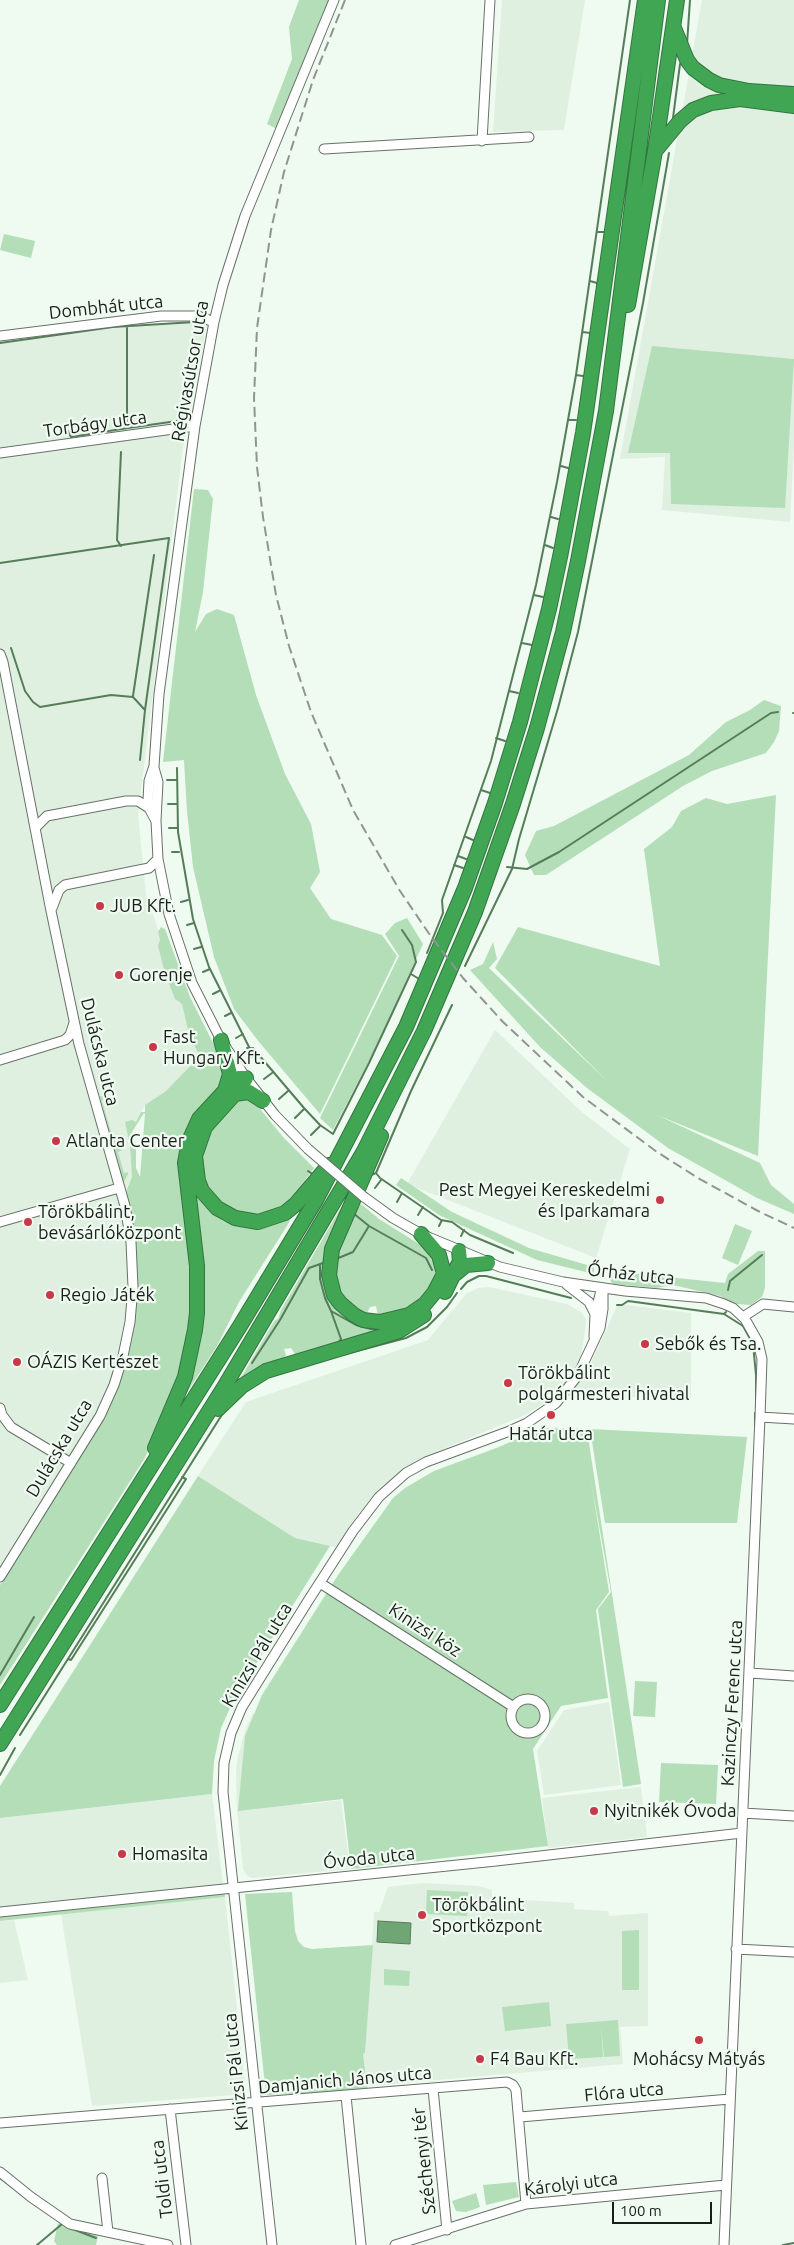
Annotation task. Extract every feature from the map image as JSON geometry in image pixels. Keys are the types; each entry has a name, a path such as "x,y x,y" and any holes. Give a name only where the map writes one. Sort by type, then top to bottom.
{"highway":[{"path":"0,1705 258,1298 343,1150 406,1027 460,902 495,803 549,609 581,442 645,0"},
{"path":"0,1744 274,1307 364,1151 448,978 475,912 525,767 563,632 606,411 658,0"},
{"path":"606,411 613,389 656,151 677,0"},
{"path":"673,26 687,60 693,68 709,80 719,85 749,91 794,94"},
{"path":"656,151 680,120 693,110 711,102 740,99 794,106"},
{"path":"221,1040 230,1074 229,1093"},
{"path":"246,1078 236,1080 205,1127 195,1156 198,1181 202,1191 209,1200 226,1214 247,1221 258,1222 285,1213 296,1204 318,1176 343,1150"},
{"path":"396,1088 395,1104 334,1244 329,1263 330,1284 340,1303 354,1315 371,1321 388,1322 409,1315 424,1304 460,1261 459,1251"},
{"path":"132,1498 174,1406 192,1350 197,1312 197,1266 186,1180 187,1150 193,1130 199,1119 229,1093 249,1092 263,1101"},
{"path":"421,1234 439,1256 449,1274"},
{"path":"171,1472 214,1413 242,1386 257,1376 281,1366 351,1346 408,1326 432,1309 449,1274 466,1264 488,1263"}],"street":[{"name":"Régivasútsor utca","path":"156,821 150,808 149,782 154,766 159,694 195,426 214,322 223,285 245,216 334,0"},
{"path":"482,141 490,0"},
{"path":"324,149 529,137"},
{"name":"Dombhát utca","path":"0,336 162,316 198,316 214,322"},
{"name":"Torbágy utca","path":"0,453 195,426"},
{"name":"Dulácska utca","path":"0,654 32,805 74,1023 129,1226 132,1255 132,1308 128,1338 110,1393 89,1436 0,1577"},
{"name":"Régivasútsor utca","path":"154,766 158,782 156,821 158,859 169,914 179,949 206,1012 221,1040 263,1101 308,1149 364,1197 393,1218 421,1234 459,1251"},
{"path":"129,801 144,790 149,782"},
{"path":"36,827 47,816 129,801 138,801 150,808"},
{"path":"32,805 47,816"},
{"path":"51,911 58,890 65,885 149,868 158,859"},
{"path":"141,870 156,876 163,883"},
{"path":"44,874 50,880 65,885"},
{"path":"0,1060 65,1040 70,1035 74,1023"},
{"path":"0,1222 119,1188"},
{"name":"Őrház utca","path":"459,1251 488,1263 563,1282 625,1291 706,1298 733,1308 743,1317"},
{"path":"563,1282 584,1297 592,1306 595,1314"},
{"name":"Kinizsi Pál utca","path":"272,2245 223,1792 224,1763 231,1733 242,1707 353,1531 379,1497 393,1483 426,1462 527,1423 556,1403 578,1376 600,1328 603,1309 603,1288"},
{"name":"Kinizsi Pál utca","path":"594,1340 595,1314 598,1297 603,1288"},
{"path":"603,1309 612,1296 625,1291"},
{"path":"743,1317 763,1304 794,1307"},
{"name":"Kazinczy Ferenc utca","path":"724,2245 750,1674 762,1359 758,1342 743,1317"},
{"path":"0,1408 2,1416 11,1427 71,1463"},
{"path":"760,1417 794,1419"},
{"name":"Kinizsi köz","path":"320,1583 512,1706"},
{"path":"750,1674 794,1676"},
{"path":"524,1699 536,1701 544,1710 544,1722 536,1732 523,1733 513,1725 510,1718 512,1706 524,1699"},
{"path":"743,1813 794,1816"},
{"name":"Óvoda utca","path":"0,1912 496,1862 742,1833"},
{"path":"736,1949 794,1952"},
{"name":"Damjanich János utca","path":"0,2123 507,2082 513,2085 516,2090 520,2117"},
{"name":"Széchenyi tér","path":"433,2089 447,2230"},
{"path":"346,2096 361,2245"},
{"name":"Flóra utca","path":"520,2117 730,2099"},
{"name":"Toldi utca","path":"170,2109 186,2245"},
{"path":"520,2117 526,2204"},
{"path":"0,2172 31,2197 70,2224 168,2245"},
{"path":"102,2178 108,2232"},
{"name":"Károlyi utca","path":"395,2245 526,2204 726,2184"}],"shaded area":[{"path":"299,0 329,0 277,129 267,124 292,59 289,27"},
{"path":"502,0 585,0 564,130 493,132"},
{"path":"702,0 794,0 794,446 790,522 662,510 665,457 620,459"},
{"path":"4,234 35,241 31,258 0,250"},
{"path":"208,319 183,447 138,815 146,894 201,1056 166,1091 145,1105 136,1122 125,1122 130,1146 132,1177 125,1192 137,1267 132,1329 91,1437 0,1585 0,339"},
{"path":"652,346 794,359 785,508 671,504 670,453 628,453"},
{"path":"194,489 208,490 213,499 203,592 195,632 206,614 217,609 234,615 256,695 285,774 311,824 320,872 310,888 331,919 382,935 397,956 320,1114 259,1042 234,1009 214,957 193,867 184,760 163,762"},
{"path":"764,700 781,706 779,731 766,753 712,771 683,786 546,875 534,875 525,855 536,831 554,826 689,755 726,722 750,710"},
{"path":"776,795 758,1156 657,1115 760,1163 771,1185 794,1204 794,1214 757,1198 668,1148 587,1088 540,1047 470,970 483,964 493,942 497,959 489,968 607,1081 495,968 518,927 660,966 644,849 672,827 681,811 706,798 727,804"},
{"path":"407,918 423,944 374,1051 333,1130 320,1118 399,956 385,934 395,923"},
{"path":"161,927 165,929 190,997 224,1065 224,1084 194,1120 194,1295 190,1341 166,1416 143,1461 0,1685 0,1585 91,1437 113,1395 136,1282 136,1251 125,1194 132,1177 130,1146 125,1122 132,1120 136,1122 141,1112 145,1112 145,1105 166,1091 200,1056 190,1038 182,1004 175,999 165,973 158,946 160,940 158,932","holes":["145,1114 140,1177 136,1168 136,1147 132,1132"]},
{"path":"495,1030 583,1113 630,1149 596,1258 407,1184"},
{"path":"100,1096 104,1097 102,1101 112,1136 122,1150 118,1152 124,1173 128,1172 124,1182 122,1182"},
{"path":"238,1098 252,1099 283,1137 314,1168 284,1209 259,1217 231,1213 206,1187 199,1162 208,1131"},
{"path":"401,1178 452,1212 529,1248 594,1267 594,1274 537,1260 439,1215 396,1185"},
{"path":"193,1186 211,1211 223,1221 247,1228 270,1226 287,1219 290,1221 239,1302 217,1346 184,1397 190,1375"},
{"path":"346,1199 348,1200 338,1222 333,1303 392,1326 298,1355 291,1348 284,1349 286,1355 283,1360 239,1381 275,1320 278,1319 281,1310"},
{"path":"361,1204 379,1219 429,1250 435,1260 435,1280 428,1292 414,1307 378,1316 376,1306 370,1307 366,1315 340,1297 332,1269 334,1258 352,1216"},
{"path":"735,1224 752,1231 738,1265 722,1258"},
{"path":"758,1251 765,1251 765,1288 762,1297 751,1305 735,1304 720,1296 673,1285 656,1288 614,1284 611,1282 609,1275 610,1271 725,1283 728,1274"},
{"path":"489,1287 567,1304 581,1312 586,1319 585,1332 580,1361 572,1378 555,1397 525,1415 424,1457 407,1468 377,1492 358,1514 337,1548 295,1538 198,1476 246,1402 428,1340 466,1294 478,1288"},
{"name":"Sebők és Tsa.","path":"618,1304 691,1313 691,1397 569,1397 591,1363"},
{"path":"541,1428 582,1428 582,1431 587,1430 641,1784 623,1787 598,1609 611,1592 591,1481 609,1592 596,1610 608,1698 561,1706 533,1749 548,1846 351,1869 343,1799 238,1811 245,1736 262,1695 338,1575 393,1498 405,1488 434,1471 499,1447"},
{"path":"590,1429 747,1437 737,1523 605,1523"},
{"path":"198,1476 295,1538 330,1546 234,1699 221,1728 214,1761 212,1794 0,1818 0,1786"},
{"path":"635,1681 657,1682 655,1717 633,1716"},
{"path":"609,1702 621,1785 544,1795 537,1751 564,1710"},
{"path":"253,1713 294,1735 302,1805 341,1800 350,1869 252,1878 247,1876 243,1869 237,1811 236,1772 238,1756 246,1728"},
{"path":"661,1763 718,1765 716,1804 659,1802"},
{"name":"Nyitnikék Óvoda","path":"641,1787 647,1837 548,1848 542,1798"},
{"path":"212,1794 223,1884 0,1910 0,1818"},
{"path":"423,1883 478,1886 492,1890 492,1898 574,1903 574,1909 608,1911 609,1916 648,1913 648,2026 620,2027 623,2064 368,2086 363,2054 365,2053 374,1912 379,1912 388,1887"},
{"path":"223,1884 225,1897 0,1921 0,1910"},
{"path":"427,1890 468,1892 467,1916 426,1914"},
{"path":"292,1892 295,1931 298,1941 304,1947 312,1949 373,1945 365,2053 363,2054 368,2091 266,2095 245,1894"},
{"path":"225,1897 246,2094 92,2106 61,1914"},
{"path":"14,1920 28,1980 0,1983 0,1921"},
{"path":"378,1921 411,1923 410,1944 377,1942"},
{"path":"639,1930 639,1990 622,1990 622,1931"},
{"path":"384,1969 410,1971 409,1986 384,1985"},
{"path":"549,2002 551,2026 505,2031 502,2007"},
{"path":"618,2020 620,2056 604,2057 601,2025 603,2057 569,2059 566,2024"},
{"path":"516,2182 519,2197 486,2205 483,2185"},
{"path":"476,2193 480,2207 466,2212 456,2211 452,2201"},
{"path":"58,2223 98,2236 96,2245 57,2245 54,2241"}],"waterway":[{"path":"427,953 443,913 442,900 491,761 536,585 576,375 630,0"},
{"path":"687,44 690,0"},
{"path":"673,118 680,64"},
{"path":"465,966 512,869 578,632 643,303 669,153"},
{"path":"597,232 604,232"},
{"path":"590,281 597,283"},
{"path":"0,343 113,327 195,322"},
{"path":"127,328 128,428 184,420"},
{"path":"583,332 590,333"},
{"path":"576,375 583,376"},
{"path":"569,420 576,420"},
{"path":"68,431 71,437 128,428"},
{"path":"121,452 117,540 121,546"},
{"path":"561,466 568,468"},
{"path":"551,517 558,519"},
{"path":"0,563 169,538 145,710 140,760"},
{"path":"545,545 553,548"},
{"path":"133,696 154,555"},
{"path":"534,595 543,597"},
{"path":"522,643 532,645"},
{"path":"11,648 25,691 33,702 40,707 111,695 133,697 144,709"},
{"path":"509,691 518,693"},
{"path":"507,867 527,869 559,852 771,713 778,712"},
{"path":"496,738 505,741"},
{"path":"177,768 178,832 193,919 209,967 249,1047"},
{"path":"167,780 177,780"},
{"path":"481,790 490,793"},
{"path":"168,804 177,804"},
{"path":"169,828 178,828"},
{"path":"466,837 473,840"},
{"path":"172,852 179,852"},
{"path":"458,856 466,859"},
{"path":"454,865 463,868"},
{"path":"181,902 188,900"},
{"path":"187,925 194,923"},
{"path":"247,1048 253,1048 304,1108 320,1125 333,1134 369,1063 416,962 412,945 402,930"},
{"path":"194,949 201,947"},
{"path":"203,972 210,969"},
{"path":"411,974 419,979"},
{"path":"213,994 219,991"},
{"path":"371,1175 376,1173 411,1091 452,1005"},
{"path":"225,1016 231,1013"},
{"path":"236,1038 243,1034"},
{"path":"249,1059 257,1053"},
{"path":"264,1079 272,1073"},
{"path":"279,1099 288,1091"},
{"path":"295,1118 304,1109"},
{"path":"311,1135 320,1126"},
{"path":"308,1171 314,1175"},
{"path":"376,1173 380,1178 441,1220 452,1222 470,1235 513,1253"},
{"path":"375,1188 381,1180"},
{"path":"397,1202 402,1193"},
{"path":"418,1215 423,1207"},
{"path":"353,1213 369,1226 426,1258 432,1270"},
{"path":"439,1226 442,1220"},
{"path":"336,1259 353,1252 369,1226"},
{"path":"461,1236 464,1230"},
{"path":"728,1290 730,1281 762,1255"},
{"path":"252,1363 280,1320 309,1268 323,1263"},
{"path":"320,1264 320,1279 331,1311 356,1325 371,1329 384,1329"},
{"path":"461,1289 467,1282 479,1276 486,1276 571,1298"},
{"path":"342,1355 406,1338 427,1327 447,1307 457,1293"},
{"path":"617,1305 622,1305 628,1301 724,1314 726,1312"},
{"path":"331,1311 341,1339 338,1343"},
{"path":"724,1314 743,1326 753,1344 756,1403"},
{"path":"20,1735 223,1413"},
{"path":"755,1413 755,1426"},
{"path":"68,1659 71,1660 171,1503 186,1479 182,1477"},
{"path":"747,1612 747,1624"},
{"path":"0,1675 34,1617"},
{"path":"0,1775 15,1748"},
{"path":"0,2178 25,2197"},
{"path":"37,2245 62,2224"},
{"path":"70,2228 96,2238"},
{"path":"783,2245 794,2243"}],"railway":[{"path":"345,0 313,80 284,172 271,230 257,328 254,398 257,467 263,517 276,595 289,646 311,712 353,810 400,891 430,935 463,978 503,1022 583,1097 657,1152 698,1178 758,1211 794,1228"}],"place":[{"name":"JUB Kft.","path":"100,906"},
{"name":"Gorenje","path":"119,975"},
{"name":"Fast Hungary Kft.","path":"153,1047"},
{"name":"Atlanta Center","path":"56,1141"},
{"name":"Pest Megyei Kereskedelmi és Iparkamara","path":"660,1200"},
{"name":"Törökbálint, bevásárlóközpont","path":"28,1222"},
{"name":"Regio Játék","path":"50,1295"},
{"name":"Sebők és Tsa.","path":"645,1344"},
{"name":"OÁZIS Kertészet","path":"17,1362"},
{"name":"Törökbálint polgármesteri hivatal","path":"508,1383"},
{"name":"Határ utca","path":"551,1415"},
{"name":"Nyitnikék Óvoda","path":"594,1811"},
{"name":"Homasita","path":"122,1854"},
{"name":"Törökbálint Sportközpont","path":"422,1915"},
{"name":"Mohácsy Mátyás","path":"699,2040"},
{"name":"F4 Bau Kft.","path":"480,2059"}]}
